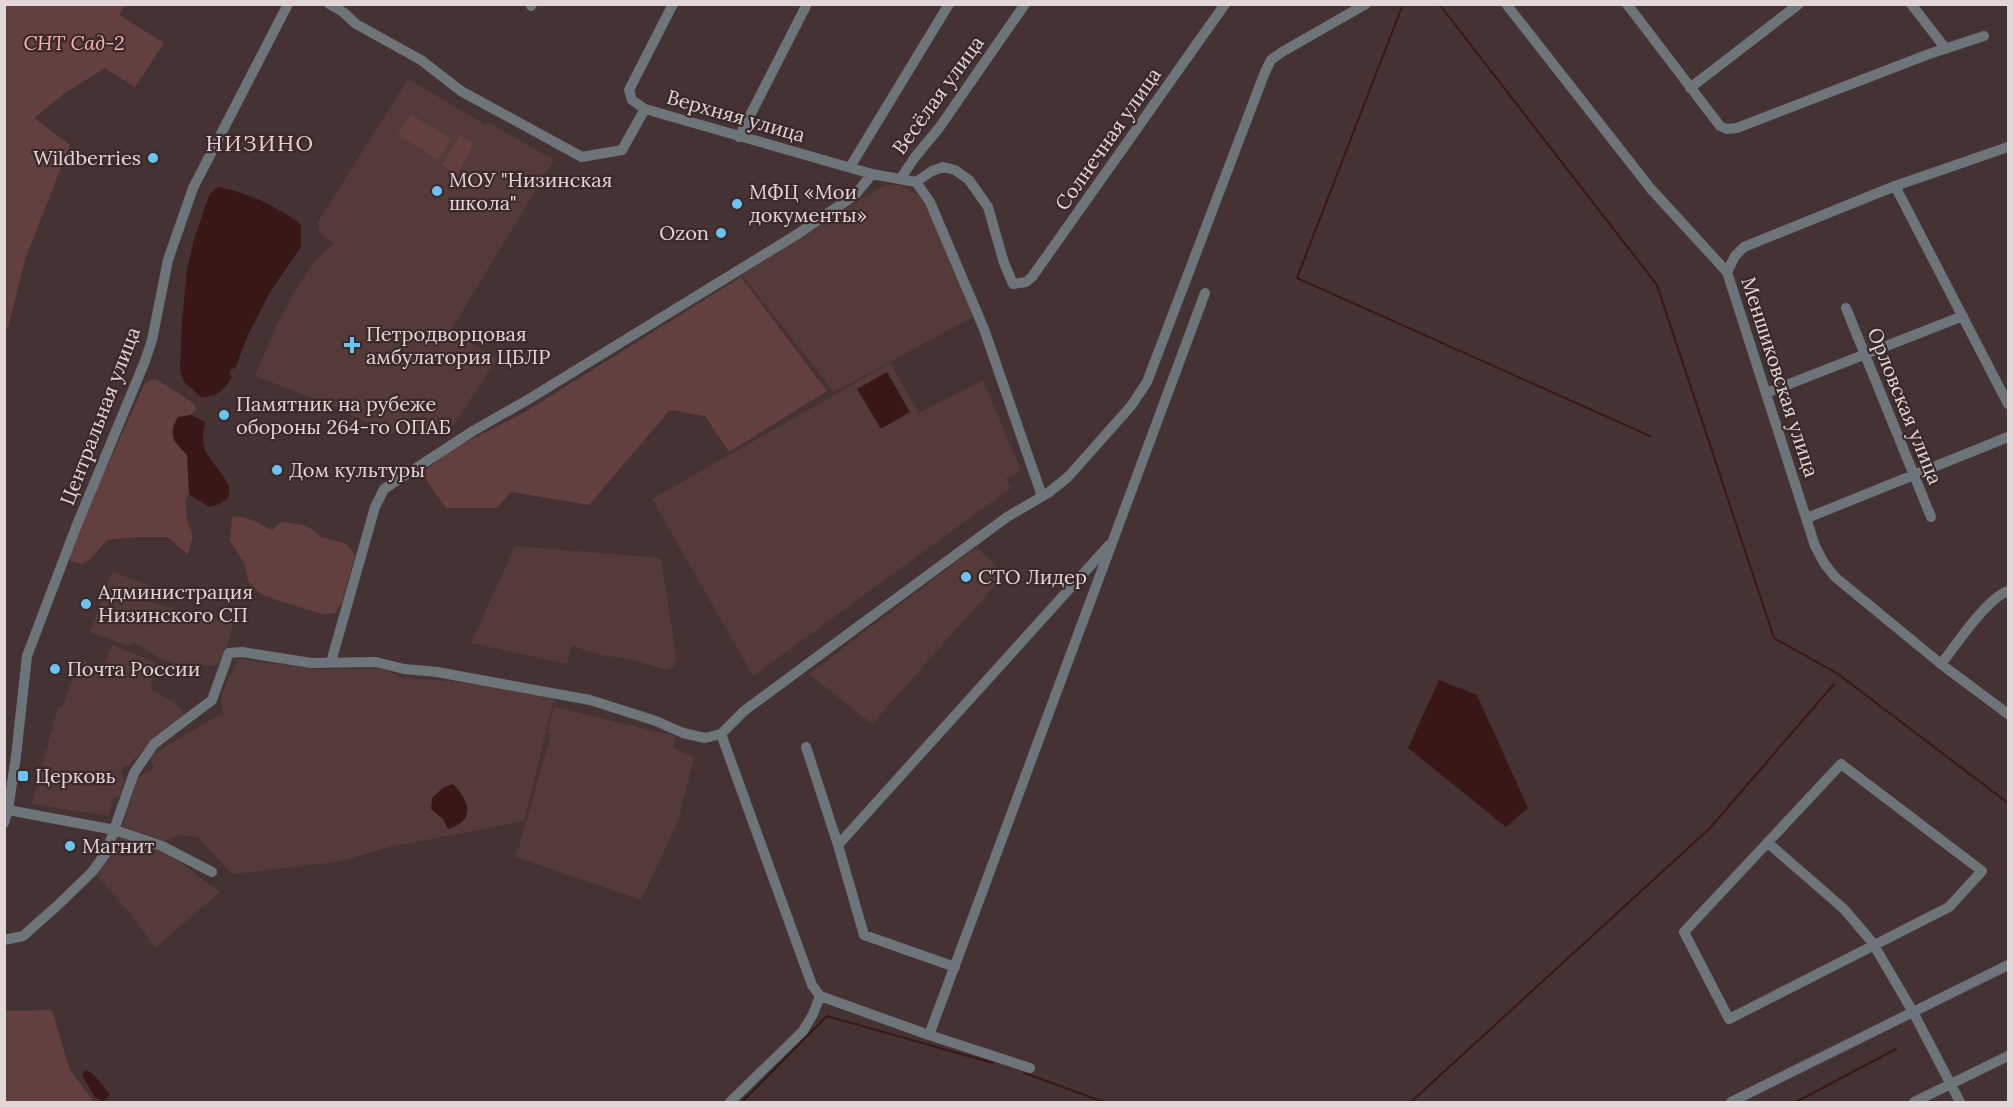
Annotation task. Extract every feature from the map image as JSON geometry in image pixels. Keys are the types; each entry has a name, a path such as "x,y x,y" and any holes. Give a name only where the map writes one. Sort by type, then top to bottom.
{"street":[{"name":"Центральная улица","path":"4,823 16,756 27,656 76,527 145,361 152,340 168,260 193,188 288,4"},
{"name":"Верхняя улица","path":"329,4 343,12 356,24 421,60 460,91 582,157 622,150 645,109 872,174 916,182"},
{"path":"645,109 632,100 629,90 673,4"},
{"path":"739,136 807,4"},
{"path":"850,167 949,4"},
{"name":"Весёлая улица","path":"901,178 939,128 1025,4"},
{"name":"Солнечная улица","path":"916,182 932,171 943,167 955,170 969,180 988,207 1004,263 1013,284 1026,282 1032,277 1225,4"},
{"path":"4,940 22,936 92,872 106,853 116,831 134,773 154,744 212,700 229,653 242,652 311,663 376,662 404,669 438,672 590,700 656,721 683,733 705,738 721,734 744,711 876,613 1007,517 1068,477 1131,406 1147,382 1264,72 1271,60 1366,4"},
{"path":"1506,4 1651,189 1727,272"},
{"path":"1690,88 1799,4"},
{"path":"1911,4 1946,49"},
{"path":"1629,5 1720,126 1727,129 1737,128 1984,36"},
{"name":"Меншиковская улица","path":"2008,147 1895,186 1744,247 1735,256 1727,272 1815,546 1824,563 1835,577 1941,664 2008,714"},
{"path":"331,662 375,507 384,489 473,431 796,235 855,195 872,174"},
{"path":"916,182 930,202 984,329 1042,496"},
{"path":"1895,186 2008,404"},
{"path":"929,1035 1204,293"},
{"name":"Орловская улица","path":"1846,308 1931,517"},
{"path":"1766,393 1963,316"},
{"path":"1807,518 2008,437"},
{"path":"838,845 1114,540"},
{"path":"1941,664 1990,602 2008,591"},
{"path":"721,734 812,985 820,996 1030,1068"},
{"path":"806,747 864,935 955,967"},
{"path":"1841,764 1982,871 1949,907 1875,946 1729,1018 1684,932 1841,764"},
{"path":"8,810 116,831 162,846 212,872"},
{"path":"1768,843 1844,909 1875,946 1960,1102"},
{"path":"1731,1102 2008,965"},
{"path":"730,1102 803,1031 820,996"},
{"path":"1914,1102 2008,1056"}],"shaded area":[{"path":"408,79 486,125 488,122 554,160 451,330 497,359 453,426 390,434 334,406 255,376 276,326 299,284 313,264 334,243 320,233 318,222"},
{"path":"884,185 900,185 918,195 927,204 973,317 834,392 742,275"},
{"path":"218,187 250,196 293,219 301,225 301,247 270,292 248,335 235,369 232,368 229,374 232,376 227,385 216,394 201,397 184,382 180,371 182,320 187,270 194,239 210,193"},
{"path":"890,363 919,413 983,380 1021,470 1006,479 1011,488 753,676 652,499"},
{"path":"887,372 910,412 881,429 857,389"},
{"path":"191,415 205,422 203,438 205,450 228,484 228,497 221,503 209,507 189,494 187,455 176,442 173,433 178,417"},
{"path":"515,546 661,558 676,656 673,667 667,670 572,646 567,664 471,643"},
{"path":"976,547 1005,574 872,724 809,674"},
{"path":"112,572 149,585 145,601 233,624 223,662 212,666 181,665 159,658 134,642 129,646 90,632"},
{"path":"112,645 154,662 151,690 172,701 185,714 156,736 129,765 124,766 121,772 124,779 119,797 113,798 109,816 32,804 58,707 63,706 79,659 103,669"},
{"path":"238,659 314,669 384,669 402,678 474,683 554,698 524,821 390,847 337,862 232,874 199,838 180,834 165,841 122,827 138,777 154,768 150,758 159,750 223,713 221,695"},
{"path":"1439,680 1477,695 1528,808 1506,827 1408,748"},
{"path":"554,707 675,736 674,748 694,758 678,821 641,900 516,857 551,735 547,734"},
{"path":"453,784 463,797 467,810 463,821 448,829 443,819 431,809 432,798 444,787"},
{"path":"121,836 164,851 220,892 155,948 131,914 94,873"},
{"path":"86,1070 96,1077 110,1094 103,1102 94,1096 82,1075"}],"green space":[{"name":"СНТ Сад-2","path":"4,5 125,5 119,15 164,43 135,87 105,68 65,93 34,118 70,145 25,259 8,328 4,328"},
{"path":"410,114 451,139 438,160 398,135"},
{"path":"460,135 474,144 457,174 442,165"},
{"path":"741,277 827,391 729,452 705,416 670,410 589,505 511,492 497,508 446,508 421,473 453,449 525,412"},
{"path":"154,379 188,400 196,410 191,415 178,417 174,441 187,455 189,494 185,501 187,520 193,536 188,555 168,537 137,537 107,540 90,559 82,564 70,561 70,553 90,504 145,383"},
{"path":"232,516 258,522 272,530 281,522 302,525 325,538 339,541 347,546 355,556 342,602 335,613 322,614 259,593 248,581 245,564 230,541"},
{"path":"52,1010 70,1070 94,1102 5,1102 5,1011"}],"waterway":[{"path":"1403,4 1297,278 1650,436"},
{"path":"1439,4 1657,285 1774,638 1838,674 2008,803"},
{"path":"1411,1102 1710,828 1834,684"},
{"path":"742,1102 827,1016 993,1063"},
{"path":"1796,1102 1896,1049"},
{"path":"1024,1073 1104,1102"}],"place":[{"name":"Wildberries","path":"153,158"},
{"name":"МОУ \"Низинская школа\"","path":"437,191"},
{"name":"МФЦ «Мои документы»","path":"737,204"},
{"name":"Ozon","path":"721,233"},
{"name":"Петродворцовая амбулатория ЦБЛР","path":"352,345"},
{"name":"Памятник на рубеже обороны 264-го ОПАБ","path":"224,415"},
{"name":"Дом культуры","path":"277,470"},
{"name":"СТО Лидер","path":"966,577"},
{"name":"Администрация Низинского СП","path":"86,604"},
{"name":"Почта России","path":"55,669"},
{"name":"Церковь","path":"23,776"},
{"name":"Магнит","path":"70,846"}],"district":[{"name":"НИЗИНО","path":"260,143"}]}
